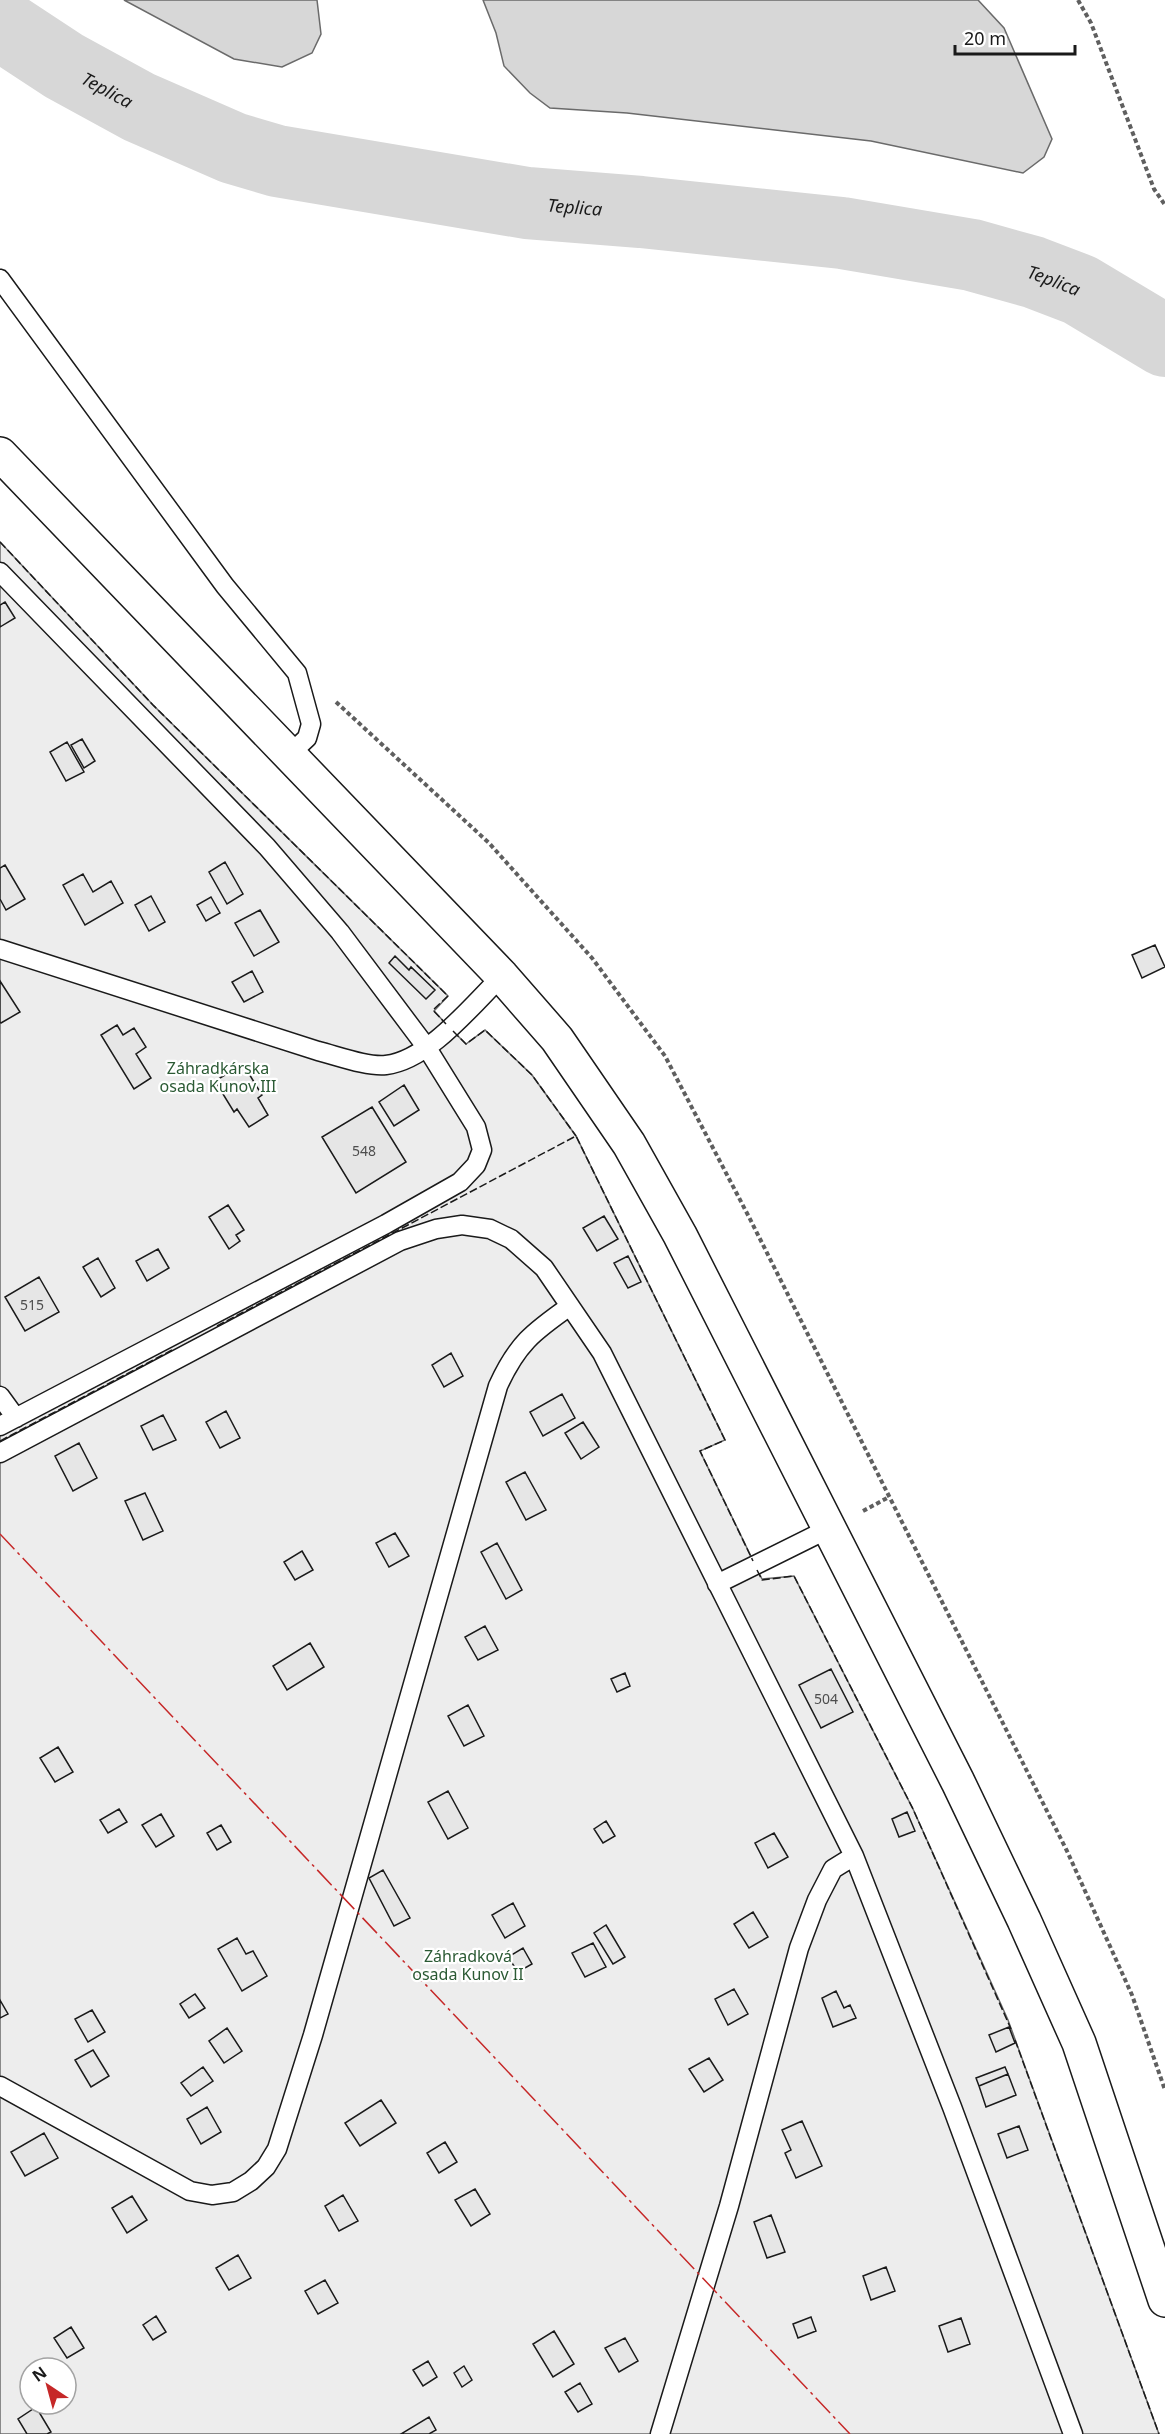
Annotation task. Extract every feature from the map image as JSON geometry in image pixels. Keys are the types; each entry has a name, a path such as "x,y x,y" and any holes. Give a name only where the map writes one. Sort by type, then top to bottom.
{"main road":[{"path":"0,454 502,976 557,1039 629,1144 680,1235 830,1528 963,1792 1024,1920 1078,2043 1165,2300"}],"lane":[{"path":"0,279 225,586 297,673 311,724 307,738 290,754"},
{"path":"0,572 267,847 340,932 427,1048 476,1127 482,1150 476,1165 460,1182 386,1224 8,1422 0,1396"},
{"path":"0,949 354,1061 386,1065 406,1059 427,1048 502,976"},
{"path":"0,1452 400,1241 436,1230 462,1226 490,1229 511,1239 544,1268 602,1353 854,1856 952,2107 1073,2434"},
{"path":"0,2086 190,2191 212,2195 233,2192 251,2181 266,2167 277,2149 313,2035 498,1386 509,1362 522,1343 537,1329 570,1306"},
{"path":"717,1584 830,1528"},
{"path":"660,2434 738,2173 799,1948 817,1900 833,1869 854,1856"}],"path":[{"path":"1078,0 1091,23 1154,189 1165,205"},
{"path":"297,673 345,708 489,843 592,958 665,1056 738,1196 1067,1851 1132,1995 1165,2090"}],"shaded area":[{"path":"124,0 317,0 321,34 312,53 282,67 234,59"},
{"path":"483,0 978,0 1004,28 1052,139 1044,157 1023,173 871,141 627,113 550,108 530,93 504,66 496,33"},
{"name":"Záhradková osada Kunov II","path":"0,542 153,705 448,996 434,1011 449,1027 466,1044 485,1030 532,1075 576,1136 725,1440 700,1451 762,1579 794,1576 913,1809 1008,2020 1159,2434 0,2434"}],"building":[{"path":"5,602 15,618 0,627 0,605"},
{"path":"82,739 95,761 84,768 71,745"},
{"path":"67,742 84,772 66,781 50,752"},
{"path":"225,862 243,894 227,904 209,872"},
{"path":"5,865 25,899 6,910 0,899 0,868"},
{"path":"83,874 93,892 111,881 123,903 85,925 63,885"},
{"path":"151,896 165,922 149,931 135,905"},
{"path":"211,897 220,913 206,921 197,905"},
{"path":"260,910 279,942 254,956 235,923"},
{"path":"1155,945 1165,967 1142,978 1132,955"},
{"path":"395,956 409,970 411,967 435,990 426,999 389,963"},
{"path":"252,971 263,992 244,1002 232,982"},
{"path":"0,981 20,1012 1,1023 0,1022"},
{"path":"117,1025 123,1035 134,1028 146,1047 136,1054 151,1078 134,1089 101,1035"},
{"path":"243,1064 262,1095 258,1098 268,1115 249,1127 237,1109 234,1112 215,1081"},
{"path":"404,1085 419,1110 394,1126 379,1102"},
{"path":"372,1107 406,1162 356,1193 322,1137"},
{"path":"228,1205 244,1230 236,1235 240,1241 229,1249 209,1217"},
{"path":"604,1216 618,1239 597,1251 583,1228"},
{"path":"158,1249 169,1268 147,1281 136,1261"},
{"path":"628,1256 641,1282 628,1288 614,1263"},
{"path":"98,1258 115,1288 101,1297 83,1267"},
{"path":"39,1277 59,1312 25,1331 5,1297"},
{"path":"451,1353 463,1376 444,1387 432,1365"},
{"path":"562,1394 575,1418 543,1436 530,1412"},
{"path":"226,1411 240,1438 220,1448 206,1422"},
{"path":"163,1415 176,1440 153,1450 141,1426"},
{"path":"583,1422 599,1447 581,1459 565,1433"},
{"path":"79,1443 97,1478 73,1491 55,1456"},
{"path":"525,1472 546,1510 526,1520 506,1482"},
{"path":"145,1493 163,1531 143,1540 125,1501"},
{"path":"395,1533 409,1556 389,1567 376,1543"},
{"path":"497,1543 522,1590 506,1599 481,1552"},
{"path":"302,1551 313,1570 295,1580 284,1562"},
{"path":"485,1626 498,1650 478,1660 465,1637"},
{"path":"310,1643 324,1667 287,1690 273,1666"},
{"path":"831,1669 853,1712 821,1728 799,1685"},
{"path":"625,1673 630,1686 617,1692 611,1679"},
{"path":"468,1705 484,1736 464,1746 448,1716"},
{"path":"58,1747 73,1772 55,1782 40,1758"},
{"path":"448,1791 468,1828 448,1839 428,1802"},
{"path":"119,1809 127,1822 108,1833 100,1820"},
{"path":"907,1812 915,1831 899,1837 892,1819"},
{"path":"161,1814 174,1836 156,1847 142,1825"},
{"path":"606,1821 615,1836 603,1843 594,1829"},
{"path":"221,1825 231,1842 217,1850 207,1833"},
{"path":"774,1833 788,1857 768,1868 755,1843"},
{"path":"383,1870 410,1918 394,1926 369,1878"},
{"path":"513,1903 525,1926 505,1938 492,1915"},
{"path":"753,1912 768,1937 749,1948 734,1924"},
{"path":"606,1925 625,1957 613,1964 594,1933"},
{"path":"237,1938 246,1954 253,1951 267,1976 242,1991 218,1949"},
{"path":"593,1943 606,1967 585,1977 572,1953"},
{"path":"523,1948 532,1964 518,1972 508,1957"},
{"path":"734,1989 748,2014 728,2025 715,1999"},
{"path":"836,1991 844,2008 850,2005 856,2018 833,2027 822,1998"},
{"path":"195,1994 205,2008 189,2018 180,2004"},
{"path":"0,2000 8,2014 0,2018"},
{"path":"92,2010 105,2032 88,2042 75,2019"},
{"path":"1009,2027 1015,2043 996,2052 989,2035"},
{"path":"227,2028 242,2051 224,2063 209,2041"},
{"path":"93,2050 109,2076 91,2087 75,2060"},
{"path":"709,2058 723,2080 704,2092 689,2069"},
{"path":"203,2067 213,2081 191,2096 181,2083"},
{"path":"1005,2067 1008,2074 979,2086 976,2078"},
{"path":"1008,2074 1016,2095 986,2107 979,2086"},
{"path":"381,2100 396,2123 360,2146 345,2123"},
{"path":"207,2107 221,2132 201,2144 187,2119"},
{"path":"802,2121 822,2166 796,2178 785,2153 791,2150 782,2130"},
{"path":"1019,2126 1028,2150 1007,2158 998,2134"},
{"path":"44,2133 58,2158 25,2176 11,2152"},
{"path":"445,2142 457,2162 439,2173 427,2153"},
{"path":"475,2189 490,2214 471,2226 455,2200"},
{"path":"343,2195 358,2221 339,2231 325,2206"},
{"path":"132,2196 147,2220 127,2233 112,2208"},
{"path":"771,2215 785,2252 767,2258 754,2222"},
{"path":"238,2255 251,2278 229,2290 216,2268"},
{"path":"886,2267 895,2291 871,2300 863,2276"},
{"path":"325,2280 338,2303 318,2314 305,2291"},
{"path":"156,2316 166,2332 153,2340 143,2325"},
{"path":"811,2317 816,2331 798,2338 793,2324"},
{"path":"961,2318 970,2344 948,2352 939,2326"},
{"path":"71,2327 84,2348 70,2356 66,2356 54,2338"},
{"path":"554,2331 574,2364 553,2377 533,2344"},
{"path":"625,2338 638,2361 619,2372 605,2348"},
{"path":"428,2361 437,2377 423,2386 413,2370"},
{"path":"464,2366 472,2380 462,2387 454,2373"},
{"path":"580,2383 592,2404 578,2412 565,2392"},
{"path":"22,2416 41,2416 51,2432 27,2434 18,2419"},
{"path":"429,2417 436,2430 429,2434 401,2434"}],"waterway":[{"name":"Teplica","path":"0,24 64,66 139,107 233,148 277,161 527,203 641,212 842,233 972,255 1033,272 1080,290 1165,341"}],"fence":[{"path":"0,542 153,705 448,996 433,1010 446,1024"},
{"path":"453,1031 466,1044 485,1030 532,1075 576,1136"},
{"path":"217,1326 576,1136 725,1440 700,1451 753,1561"},
{"path":"0,1441 172,1350"},
{"path":"757,1570 762,1580 794,1576 913,1809 1011,2029"},
{"path":"1015,2040 1159,2434"}],"power":[{"path":"0,1534 850,2434"}],"park label":[{"name":"Záhradkárska osada Kunov III","path":"218,1077"}]}
